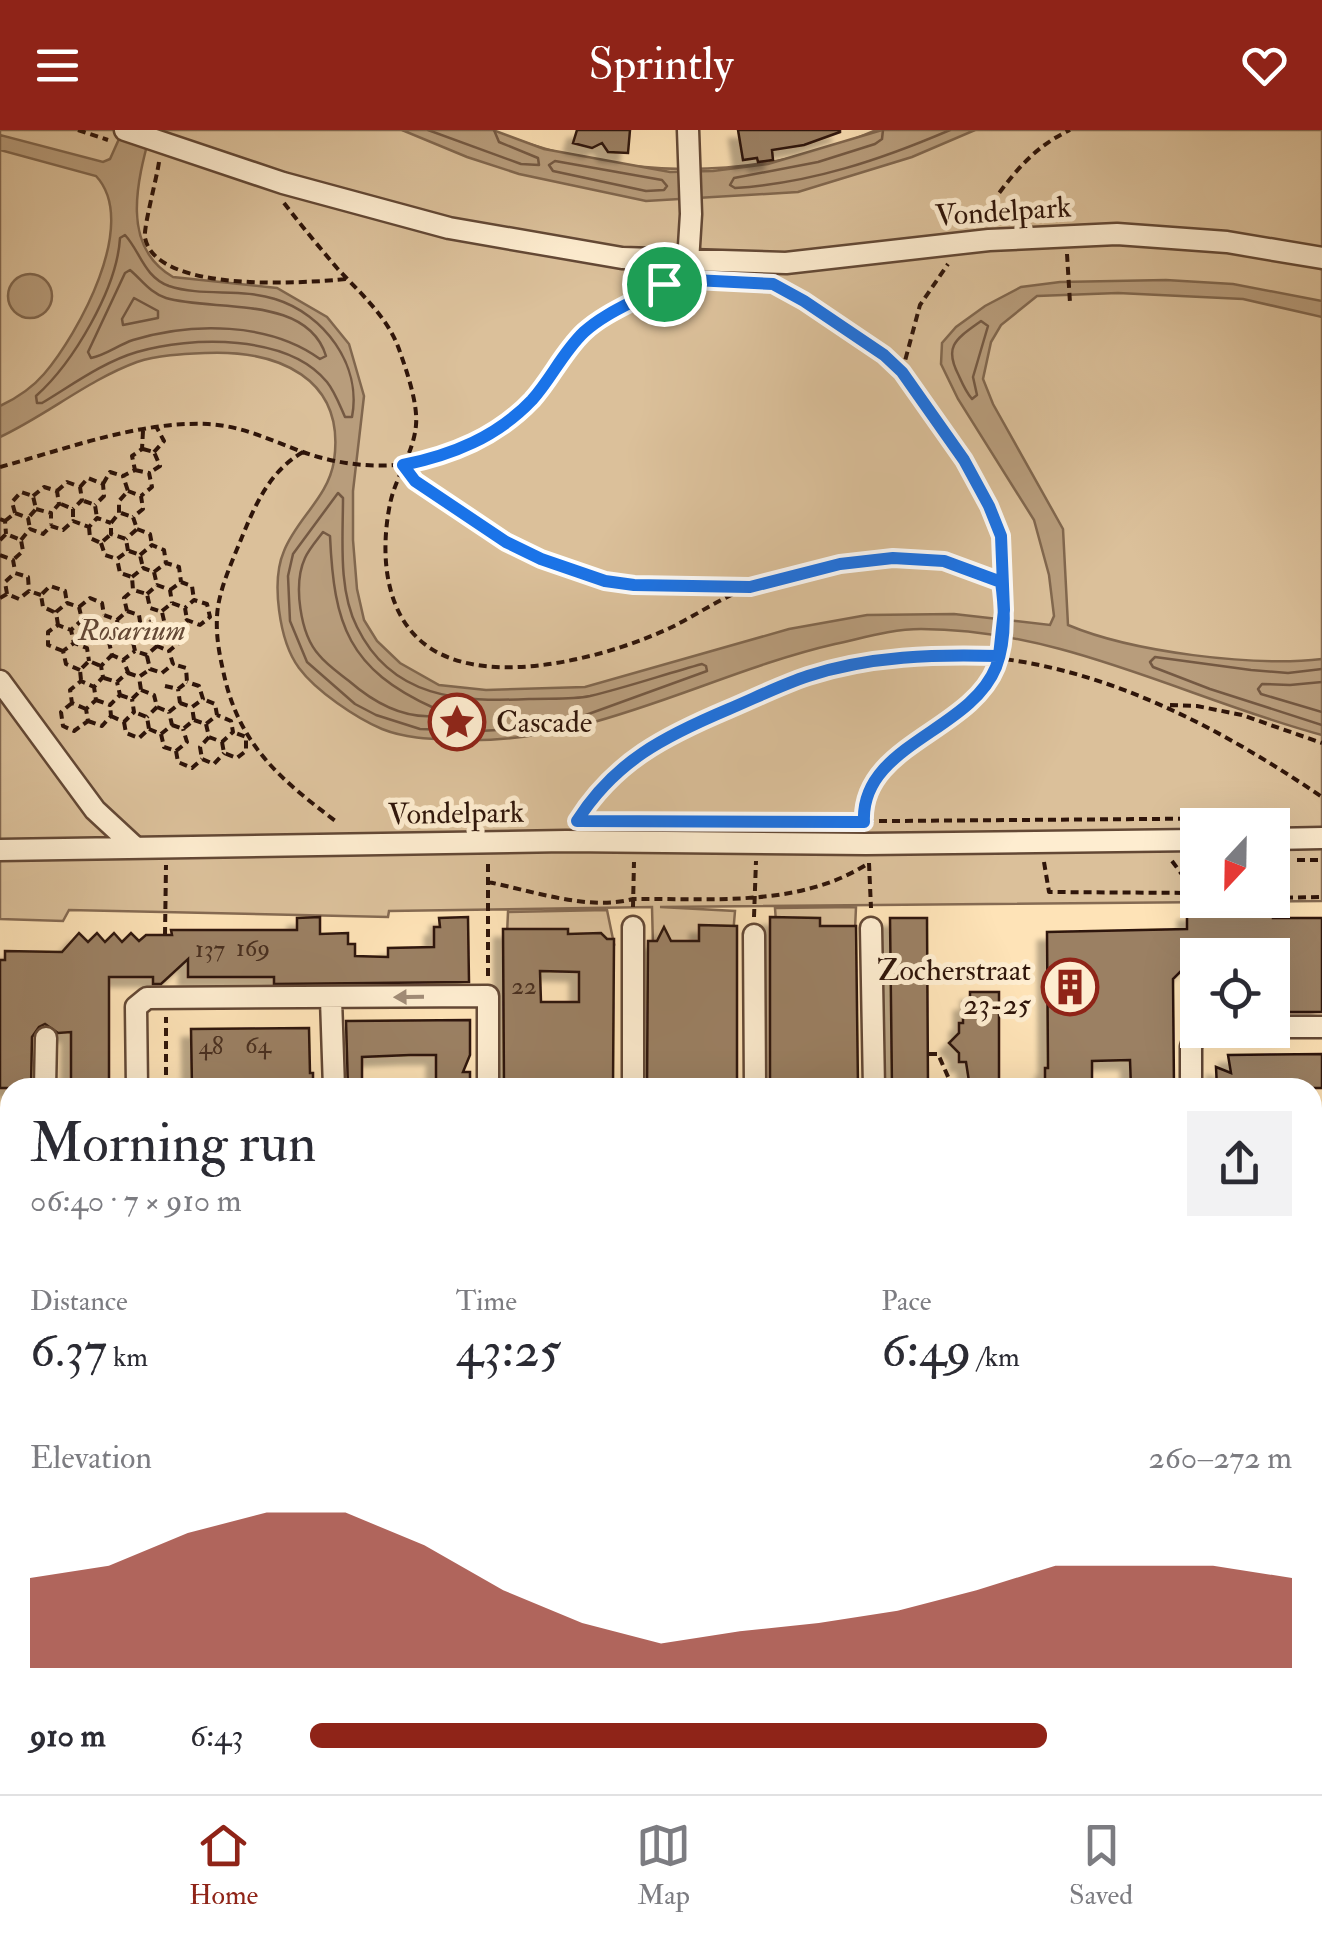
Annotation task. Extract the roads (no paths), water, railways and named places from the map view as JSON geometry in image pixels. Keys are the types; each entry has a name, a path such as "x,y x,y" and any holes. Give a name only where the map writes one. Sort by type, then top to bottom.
{"street":[{"path":"688,130 691,271"},
{"name":"Vondelpark","path":"119,136 450,228 691,271 786,263 969,234 1117,234 1227,242 1322,258"},
{"path":"0,682 96,810 136,848"},
{"path":"1290,839 1322,838"},
{"name":"Vondelpark","path":"0,850 566,841 869,859 1180,841"},
{"path":"754,925 755,1078"},
{"path":"633,1078 634,927"},
{"path":"871,928 874,1078"},
{"path":"138,1078 136,1007 147,998 488,996 488,1078"},
{"path":"331,999 334,1078"},
{"path":"1290,1027 1322,1027"},
{"path":"45,1078 46,1038"},
{"path":"1191,1048 1192,1078"}],"water":[{"path":"123,130 151,130 141,169 137,210 145,248 156,264 173,277 277,288 327,317 349,344 364,396 353,491 353,540 364,620 377,641 400,663 439,685 486,690 585,687 789,629 867,615 954,614 1050,625 1054,616 1049,575 1034,520 958,399 941,364 942,343 985,306 1021,287 1060,282 1166,280 1233,284 1322,301 1322,317 1243,299 1118,293 1037,296 1001,325 991,342 983,379 1063,529 1068,625 1125,643 1193,655 1262,661 1322,659 1322,735 1075,653 974,632 921,629 878,634 788,657 650,705 556,731 449,740 401,735 372,724 337,703 306,677 292,656 282,627 278,578 284,551 319,497 334,461 335,432 329,408 301,374 258,357 232,353 153,358 102,378 0,437 0,406 44,374 87,306 108,249 111,221 108,196 96,176 0,150 0,135 103,162 110,159"},
{"path":"402,130 493,130 544,149 670,172 768,164 882,130 975,130 912,157 798,192 646,201 519,174"},
{"path":"30,274 45,281 52,296 45,311 30,318 15,311 8,296 15,281"}],"place":[{"name":"Cascade","path":"457,722"},
{"name":"Zocherstraat 23-25","path":"1070,987"}],"park label":[{"name":"Rosarium","path":"132,630"}]}
